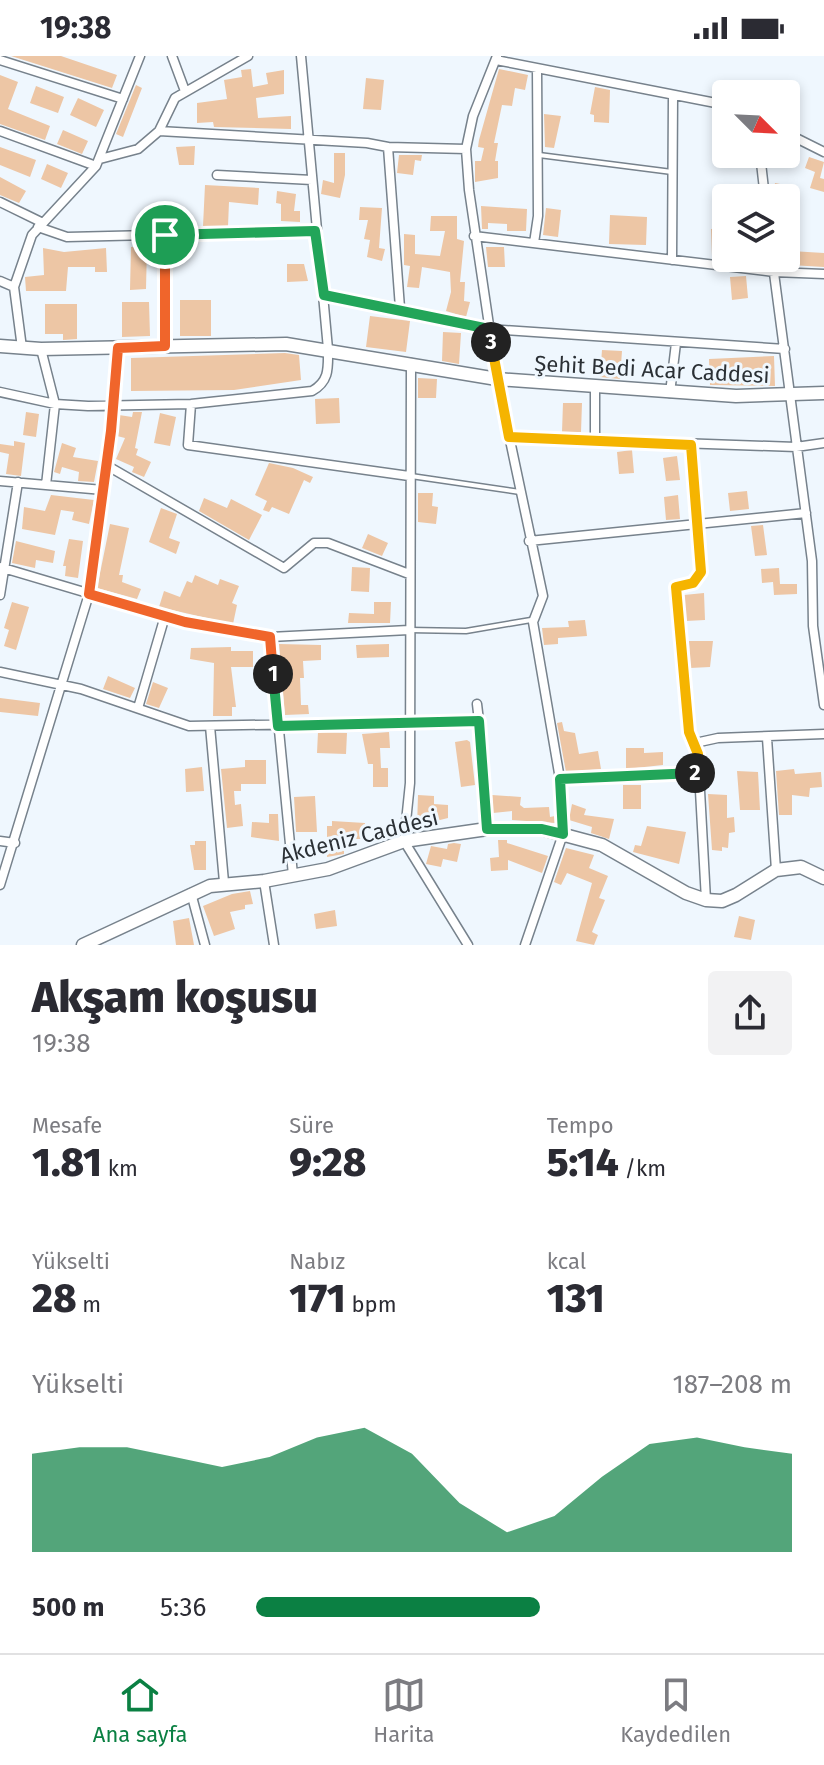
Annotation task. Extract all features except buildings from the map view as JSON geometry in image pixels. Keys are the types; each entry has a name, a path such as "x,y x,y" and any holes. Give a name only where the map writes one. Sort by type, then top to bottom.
{"street":[{"path":"22,348 14,287 40,225 83,184 98,163 140,56"},
{"path":"172,56 185,91"},
{"path":"0,131 98,163 138,149 159,131 175,98 248,56"},
{"path":"0,392 55,404 191,404 312,391 327,376 324,295 315,231 301,56"},
{"path":"525,945 563,834 560,779 533,619 543,596 497,379 474,236 466,149 473,116 496,58 673,97 712,100"},
{"path":"0,60 123,99"},
{"path":"534,243 538,216 537,69"},
{"path":"672,260 673,97"},
{"path":"159,131 367,143 388,147 466,149"},
{"path":"800,140 824,152"},
{"path":"388,147 400,308"},
{"path":"217,175 312,180"},
{"path":"0,202 67,237 315,231"},
{"path":"165,235 165,346"},
{"path":"474,236 712,265"},
{"path":"824,274 774,272 806,513 813,626 824,705"},
{"path":"0,281 14,287"},
{"path":"324,295 400,308 489,329 785,349"},
{"name":"Şehit Bedi Acar Caddesi","path":"0,346 41,349 259,343 328,349 497,379 595,388 792,397 824,393"},
{"path":"670,393 676,343"},
{"path":"0,885 89,594 118,348"},
{"path":"41,349 55,404 46,485"},
{"path":"411,363 410,783 404,841 468,945"},
{"path":"595,388 595,441"},
{"path":"191,404 188,445 409,476"},
{"path":"509,437 691,445 796,447 824,443"},
{"path":"106,465 284,568 314,543 328,543 409,574"},
{"path":"0,481 103,490"},
{"path":"0,595 18,482"},
{"path":"529,541 806,513"},
{"path":"3,568 165,616 270,637 409,630"},
{"path":"676,587 689,732 695,743 699,773 706,900 722,901 776,870 801,867 824,878"},
{"path":"138,708 165,616"},
{"path":"270,637 293,875"},
{"path":"0,672 63,685 189,726 479,721"},
{"path":"477,704 487,829"},
{"path":"210,726 224,882"},
{"path":"695,743 718,738 824,734"},
{"path":"767,738 776,870"},
{"path":"560,779 699,773"},
{"name":"Akdeniz Caddesi","path":"83,945 109,940 191,893 224,882 264,881 328,869 404,841 487,829 542,829 602,845 686,893 706,900"},
{"path":"0,841 15,843"},
{"path":"264,881 274,945"},
{"path":"191,893 205,945"}],"lane":[{"path":"537,155 672,172"},
{"path":"676,587 689,585 699,576 691,445"},
{"path":"409,476 520,492"},
{"path":"409,630 466,631 533,619"}],"route":[{"path":"315,231 324,295 400,308 489,329 509,437 691,445 701,572 693,583 676,587 689,732 698,754 699,773 560,779 563,834 542,829 487,829 479,721 278,726 270,637 185,622 89,594 111,431 118,348 165,346 165,235 315,231"}]}
